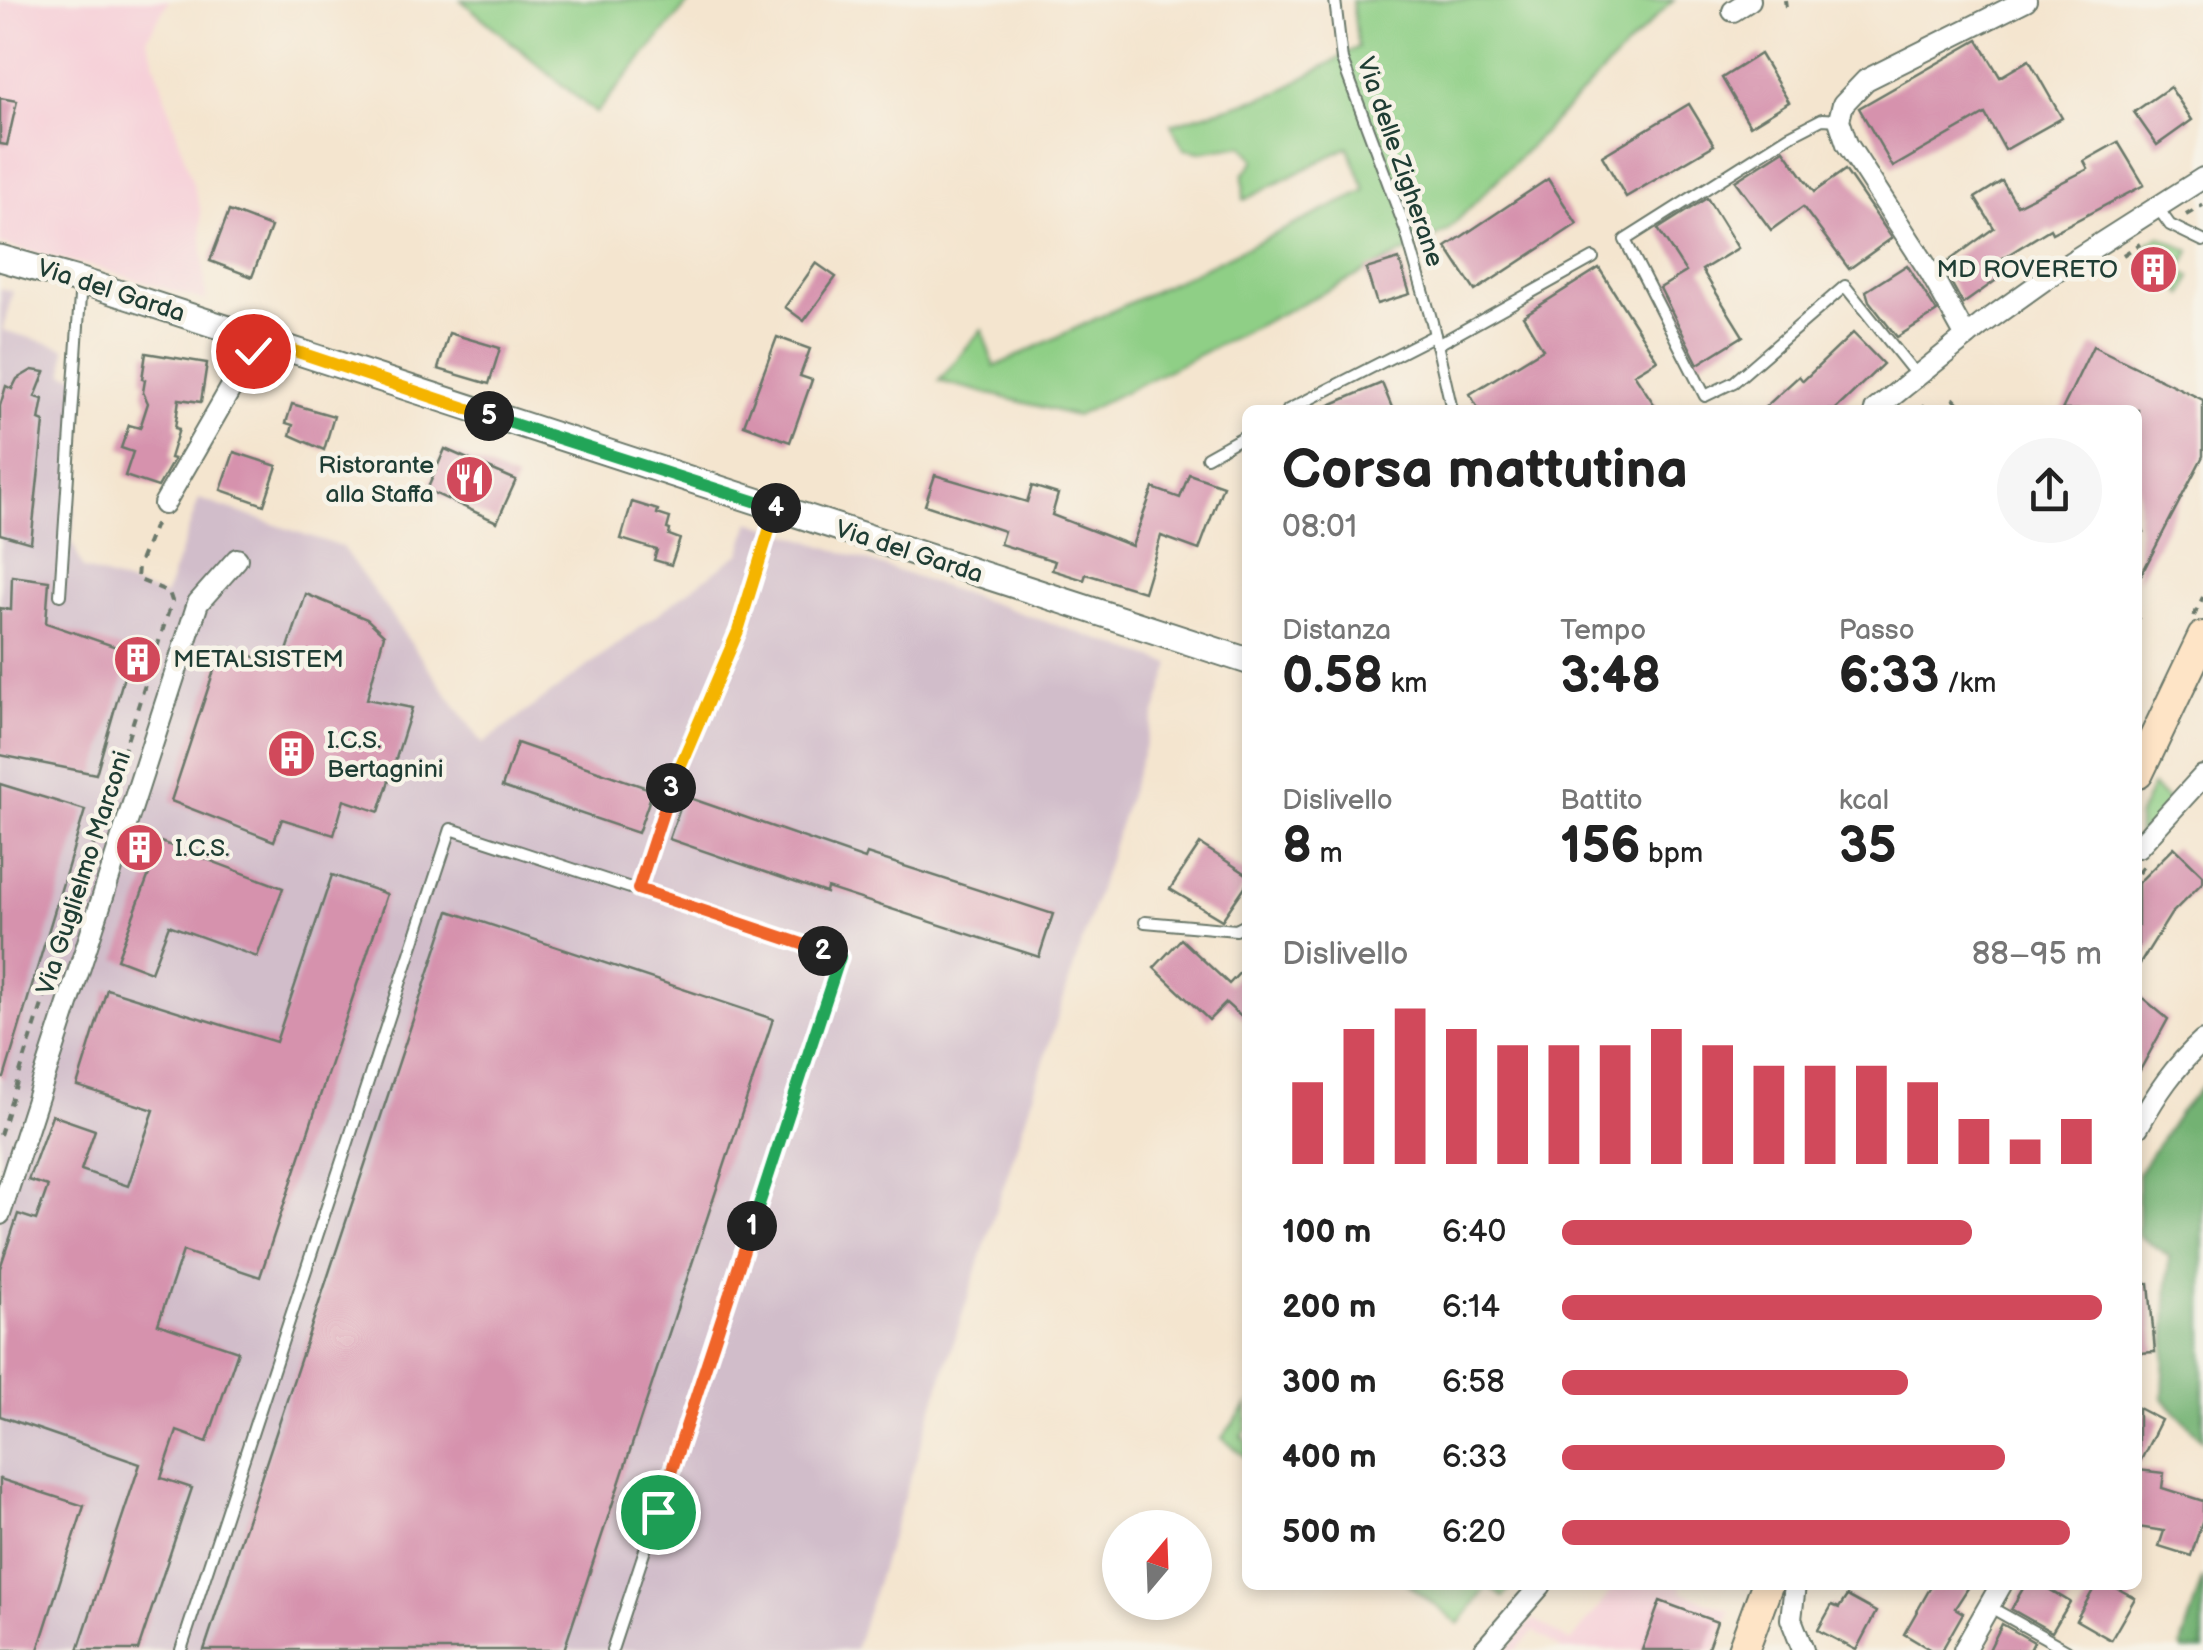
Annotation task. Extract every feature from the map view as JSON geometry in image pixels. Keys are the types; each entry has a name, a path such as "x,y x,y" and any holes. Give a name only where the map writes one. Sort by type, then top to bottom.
{"main road":[{"path":"2142,764 2203,637"},
{"path":"1743,1650 1765,1590"}],"street":[{"path":"1966,337 1930,272 1847,144 1838,120 1844,104 1866,80 2026,0"},
{"path":"1881,405 2054,273 2203,178"},
{"name":"Via del Garda","path":"0,258 82,280 1242,659"},
{"path":"164,504 259,339"},
{"name":"Via Guglielmo Marconi","path":"0,1214 198,603 237,559"},
{"path":"2142,843 2203,776"},
{"path":"2142,1120 2160,1087 2203,1041"},
{"path":"1484,1650 1538,1590"},
{"path":"1794,1590 1791,1619 1803,1650"},
{"path":"1964,1650 1998,1590"}],"lane":[{"name":"Via delle Zigherane","path":"1335,0 1342,60 1405,228 1451,405"},
{"path":"1838,120 1822,119 1789,136 1625,240 1705,396 1734,382 1845,286 1917,376"},
{"path":"2157,207 2170,225 2203,240"},
{"path":"1299,405 1436,340 1593,258"},
{"path":"60,595 82,280"},
{"path":"1207,457 1242,437"},
{"path":"638,889 679,763 738,631 776,508"},
{"path":"181,1650 452,829 840,957 612,1650"},
{"path":"1145,922 1236,930 1242,927"},
{"path":"1989,1606 2068,1650"}],"path":[{"path":"2190,213 2203,205"},
{"path":"1953,398 1959,405"},
{"path":"1925,405 1930,401"},
{"path":"0,1134 172,601 169,592 137,579 138,566 164,504"},
{"path":"2142,531 2147,528"}],"shaded area":[{"path":"0,0 169,0 147,38 200,207 206,301 102,269 0,244"},
{"path":"0,288 13,291 3,330 65,348 65,374 84,376 72,541 83,569 165,596 199,499 342,547 483,744 741,552 750,521 1171,664 855,1650 0,1650"},
{"path":"1612,1590 1680,1590 1730,1611 1716,1650 1562,1650 1534,1631 1516,1650 1507,1650 1533,1619 1571,1642"}],"green space":[{"path":"461,0 691,0 596,113"},
{"path":"1352,0 1673,0 1447,231 1076,416 939,381 982,329 994,367 1366,191 1348,147 1244,200 1243,175 1255,160 1243,145 1201,152 1184,149 1171,124 1277,93 1358,47"},
{"path":"2160,236 2190,251 2180,270 2191,277 2183,295 2148,244"},
{"path":"2152,786 2171,803 2142,836 2142,809"},
{"path":"2203,1085 2203,1440 2163,1399 2169,1256 2142,1238 2142,1168"},
{"path":"1242,1412 1242,1454 1222,1438"},
{"path":"2203,1577 2203,1650 2183,1650 2181,1646"},
{"path":"1415,1590 1485,1590 1459,1624"}],"building":[{"path":"1978,40 2000,77 2029,60 2062,118 2005,150 1985,114 1893,167 1859,108"},
{"path":"1760,54 1789,102 1750,126 1722,78"},
{"path":"2170,87 2192,120 2157,145 2134,112"},
{"path":"0,98 17,101 7,145 0,144"},
{"path":"1689,104 1714,145 1626,197 1602,156"},
{"path":"2118,142 2144,185 2052,233 2050,229 1993,264 2002,276 1963,304 1942,266 1994,228 1975,198 2002,181 2017,205 2088,169 2084,161"},
{"path":"1784,150 1814,192 1845,170 1892,238 1849,269 1803,207 1771,230 1735,181"},
{"path":"1548,179 1577,224 1475,291 1446,247"},
{"path":"1707,198 1738,248 1702,270 1743,336 1698,364 1660,288 1686,272 1658,229"},
{"path":"229,211 271,227 252,277 210,261"},
{"path":"1399,259 1410,294 1377,304 1366,269"},
{"path":"816,263 836,277 804,321 785,307"},
{"path":"1907,265 1937,312 1897,337 1869,301 1866,291"},
{"path":"1599,268 1657,360 1634,374 1655,405 1476,405 1470,394 1543,349 1523,316"},
{"path":"449,333 500,348 489,384 438,369"},
{"path":"1853,333 1883,364 1840,405 1767,405 1799,376 1803,381"},
{"path":"777,337 810,349 800,376 812,380 790,442 744,425"},
{"path":"2093,346 2203,400 2203,456 2142,573 2142,405 2064,405"},
{"path":"146,353 207,363 201,402 179,399 175,428 179,429 170,458 174,459 158,487 125,476 133,452 121,448 129,425 140,428 148,403 142,379"},
{"path":"32,370 45,372 35,397 43,399 39,420 44,422 31,543 0,534 0,406 6,386 12,389 17,379"},
{"path":"1382,383 1391,405 1330,405"},
{"path":"292,404 334,416 324,450 290,435 293,425 286,423"},
{"path":"445,449 516,480 497,522 427,490"},
{"path":"234,452 277,466 264,505 221,490"},
{"path":"1189,474 1223,486 1199,550 1161,536 1144,592 1086,574 1084,580 1052,570 1055,561 1000,544 1004,531 925,505 935,475 1027,502 1032,486 1058,494 1052,515 1132,546 1153,488 1180,498"},
{"path":"632,502 670,518 669,535 680,539 671,565 654,560 657,550 621,539"},
{"path":"12,576 49,581 46,623 131,652 96,774 0,755 0,608 11,610"},
{"name":"I.C.S. Bertagnini","path":"306,594 367,619 384,635 367,699 412,708 379,812 344,800 334,835 282,819 274,841 171,801 222,646 282,666"},
{"path":"517,743 653,790 638,833 502,787"},
{"path":"0,784 85,810 4,1078 0,1078"},
{"path":"684,796 865,859 867,854 1053,914 1039,957 827,888 826,893 669,839"},
{"path":"137,839 159,846 161,842 283,888 257,957 169,925 151,972 117,959 154,861 132,855"},
{"path":"1200,844 1242,871 1242,891 1222,920 1170,889"},
{"path":"2174,847 2203,875 2203,882 2171,914 2142,961 2142,879"},
{"path":"332,875 387,894 260,1277 183,1251 158,1324 238,1351 207,1442 177,1431 161,1478 192,1488 138,1650 78,1650 140,1464 0,1416 0,1268 18,1214 36,1220 48,1186 28,1180 52,1115 95,1130 81,1170 128,1186 154,1110 77,1086 107,989 276,1042"},
{"path":"449,911 773,1019 564,1650 204,1650"},
{"path":"1181,939 1229,984 1242,970 1242,1018 1226,1003 1209,1020 1154,968"},
{"path":"2142,997 2168,1019 2142,1067"},
{"path":"2149,1283 2155,1352 2142,1353 2142,1284"},
{"path":"2142,1410 2161,1420 2142,1458"},
{"path":"2142,1470 2164,1473 2162,1488 2203,1501 2203,1519 2191,1556 2159,1546 2164,1531 2142,1528"},
{"path":"0,1479 84,1506 38,1650 0,1650"},
{"path":"1929,1590 1967,1590 1955,1608 1963,1613 1942,1650 1931,1650 1904,1634"},
{"path":"2022,1590 2050,1590 2070,1602 2052,1632 2011,1609"},
{"path":"2093,1590 2120,1590 2135,1598 2111,1640 2076,1620"},
{"path":"1847,1596 1876,1612 1856,1650 1818,1630 1832,1605 1839,1608"},
{"path":"1660,1601 1717,1622 1707,1650 1642,1650"},
{"path":"2002,1624 2034,1642 2030,1650 1989,1650"}],"place":[{"name":"MD ROVERETO","path":"2153,269"},
{"name":"Ristorante alla Staffa","path":"469,479"},
{"name":"METALSISTEM","path":"138,659"},
{"name":"I.C.S. Bertagnini","path":"292,754"},
{"name":"I.C.S.","path":"140,848"}],"route":[{"path":"253,351 259,339 776,508 738,631 679,763 638,889 840,957 658,1512"}]}
